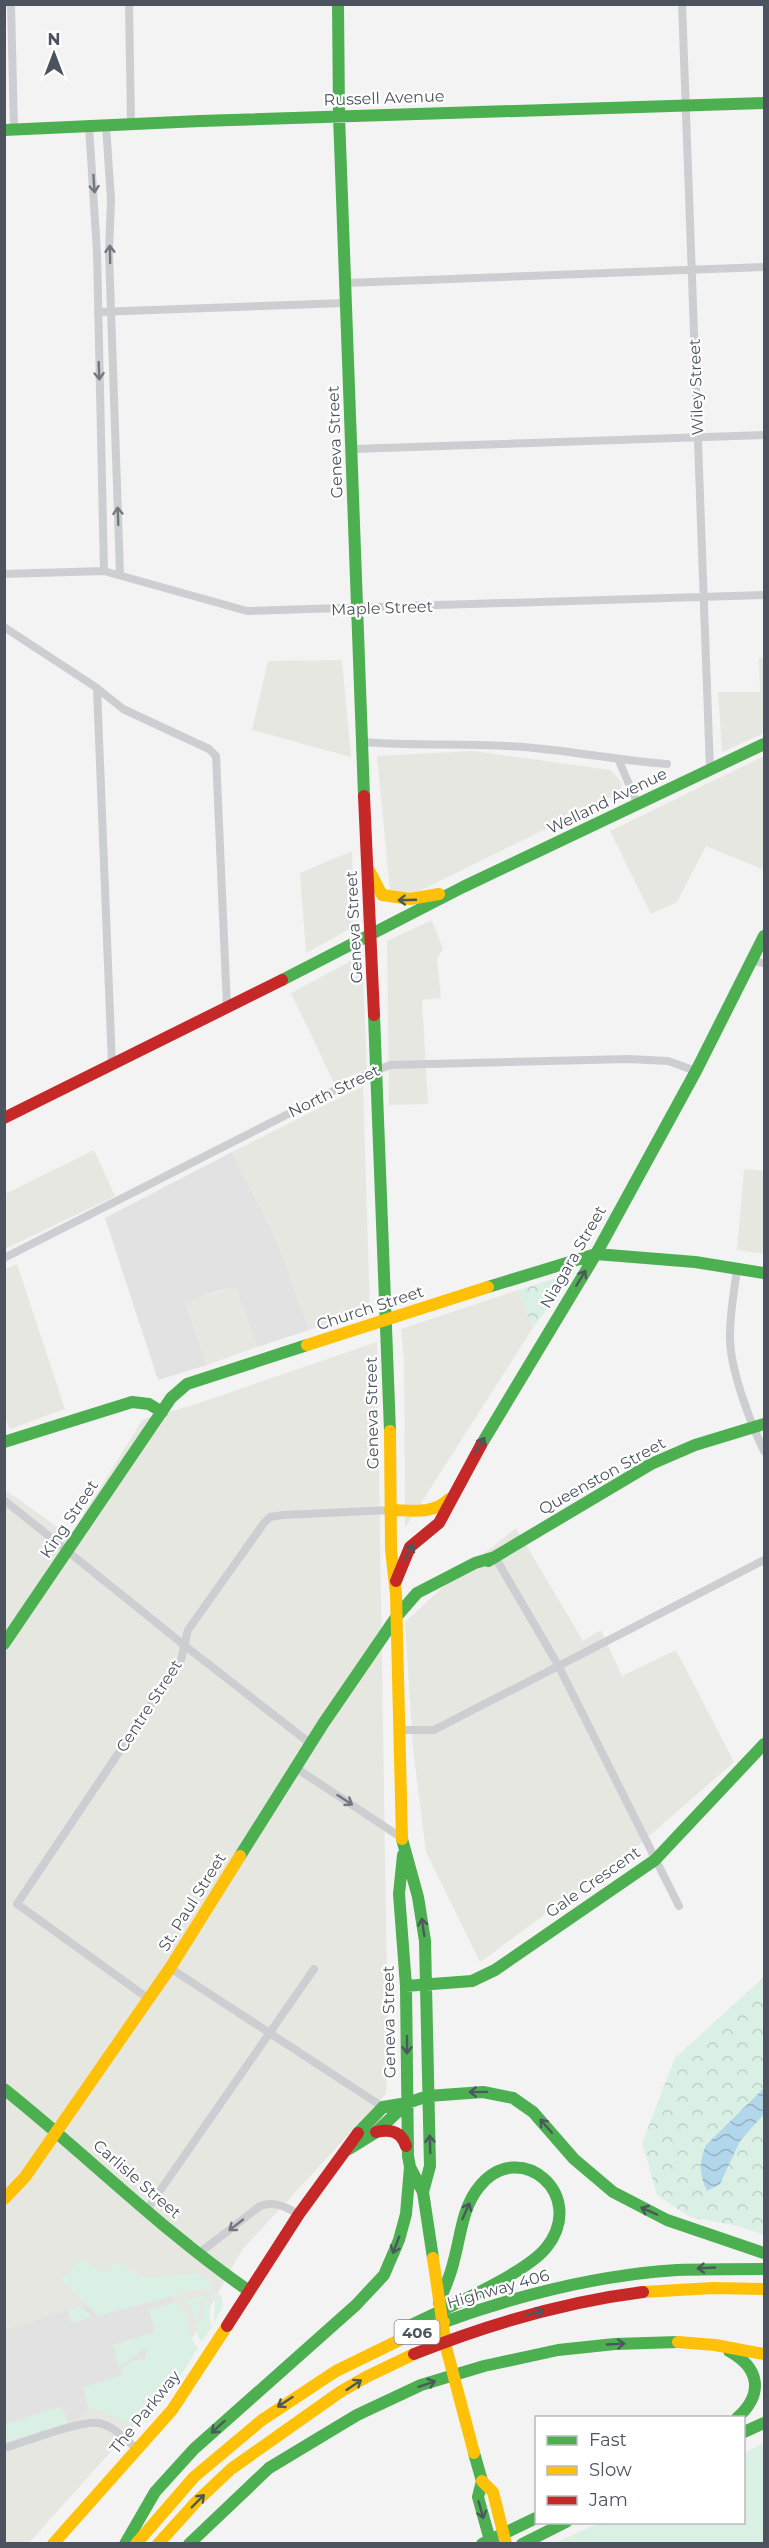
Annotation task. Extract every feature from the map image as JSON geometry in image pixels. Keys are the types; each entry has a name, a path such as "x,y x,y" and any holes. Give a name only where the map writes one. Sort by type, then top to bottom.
{"main road":[{"name":"Geneva Street","path":"338,4 339,116 386,1320 391,1550 396,1583 398,1730 403,1843 399,1894 406,1986 409,2162 423,2192 446,2347 482,2481 493,2492 505,2538"},
{"name":"Russell Avenue","path":"9,130 339,116 765,103"},
{"name":"Welland Avenue","path":"463,887 765,744"},
{"path":"367,866 382,895 396,900 422,899 463,887"},
{"path":"4,1118 371,936 463,887"},
{"name":"Niagara Street","path":"396,1583 410,1546 439,1523 451,1496 596,1254 758,962 765,936"},
{"name":"Church Street","path":"162,1412 175,1394 187,1384 596,1254 695,1262 765,1273"},
{"path":"4,1442 132,1402 140,1401 162,1412"},
{"name":"King Street","path":"4,1644 162,1412"},
{"name":"Queenston Street","path":"397,1616 651,1464 695,1444 759,1426"},
{"path":"390,1510 430,1510 446,1503 451,1496"},
{"name":"St. Paul Street","path":"4,2199 25,2177 170,1968 311,1744 397,1616"},
{"name":"Gale Crescent","path":"406,1986 472,1981 495,1970 655,1860 765,1744"},
{"name":"Geneva Street","path":"403,1843 418,1897 425,1941 428,1985 430,2166 423,2192"},
{"name":"Carlisle Street","path":"4,2089 198,2254 249,2291"},
{"path":"383,2107 407,2103 428,2096 487,2092 514,2098 525,2104 597,2180 627,2201 684,2226 765,2253"},
{"path":"344,2152 375,2133 407,2103"},
{"name":"The Parkway","path":"52,2544 172,2410 299,2214 360,2130 383,2107"},
{"path":"125,2544 155,2492 194,2449 356,2305 384,2275 399,2240 406,2214 409,2162 405,2140 400,2134 388,2129 375,2133"},
{"path":"316,2382 392,2335 503,2276 544,2250 558,2223 557,2202 553,2187 537,2174 525,2170 511,2168 489,2175 474,2192 460,2224 453,2267 438,2302"},
{"name":"Highway 406","path":"136,2544 159,2513 191,2478 274,2409 356,2358 424,2329 516,2298 605,2277 657,2270 723,2267 765,2269"},
{"name":"Highway 406","path":"158,2544 221,2477 364,2378 417,2353 478,2330 534,2313 598,2298 733,2287 765,2289"},
{"path":"189,2544 269,2468 357,2415 421,2385 484,2366 558,2350 615,2344 687,2343 715,2345 765,2354"},
{"path":"715,2345 741,2356 753,2372 756,2384 754,2395 748,2407 739,2416"},
{"path":"745,2432 765,2422"},
{"name":"Geneva Street","path":"482,2481 478,2497 488,2542"},
{"path":"488,2542 505,2538 535,2519"},
{"path":"522,2544 565,2524"}],"street":[{"path":"9,130 11,4"},
{"path":"129,4 132,124"},
{"name":"Wiley Street","path":"682,4 710,770"},
{"path":"106,125 111,200 120,574"},
{"path":"90,126 95,200 104,571"},
{"path":"346,283 765,267"},
{"path":"98,312 346,303"},
{"path":"353,449 765,435"},
{"name":"Maple Street","path":"4,574 104,571 247,611 765,595"},
{"path":"4,627 97,688 123,709 209,749 216,756 227,1007"},
{"path":"97,688 111,1065"},
{"path":"363,742 393,745 448,743 533,748 620,761 667,764"},
{"path":"620,761 638,805"},
{"name":"North Street","path":"4,1258 377,1069 390,1065 628,1059 668,1061 696,1071"},
{"path":"736,1270 729,1336 733,1359 759,1426 765,1451"},
{"path":"4,1500 311,1744"},
{"name":"Centre Street","path":"149,1999 17,1904 181,1660 188,1630 270,1517 390,1510"},
{"path":"495,1557 558,1665 679,1906"},
{"path":"398,1730 434,1730 765,1560"},
{"path":"296,1768 403,1843"},
{"path":"170,1968 383,2107"},
{"path":"146,2211 314,1969"},
{"path":"198,2254 260,2206 268,2203 279,2205 299,2214"},
{"path":"4,2448 79,2426 99,2423 116,2431 137,2449"}],"shaded area":[{"path":"764,657 764,733 722,752 718,692 760,692 759,658"},
{"path":"342,660 351,757 252,730 268,661"},
{"path":"473,751 610,770 619,779 622,787 619,793 401,900 390,890 377,756"},
{"path":"764,756 764,870 706,846 677,902 651,914 610,831"},
{"path":"352,851 353,927 306,953 300,873"},
{"path":"432,920 443,949 437,959 441,998 422,1000 428,1104 389,1105 387,941"},
{"path":"362,955 367,1069 334,1083 291,993"},
{"path":"363,1086 370,1311 309,1330 278,1243 232,1152"},
{"path":"94,1150 115,1196 5,1249 5,1194"},
{"path":"232,1152 278,1243 309,1330 257,1347 236,1287 217,1291 186,1303 207,1365 158,1380 105,1218"},
{"path":"744,1169 764,1171 764,1254 737,1250"},
{"path":"17,1264 65,1409 10,1429 4,1415 4,1270"},
{"path":"236,1286 257,1347 207,1365 186,1302"},
{"path":"518,1290 533,1328 405,1528 404,1360 401,1329"},
{"path":"377,1342 388,2049 386,2094 242,2250 159,2398 28,2544 4,2543 4,1489 70,1536 143,1419 190,1406"},
{"path":"516,1528 583,1641 601,1630 622,1676 676,1650 734,1762 633,1850 480,1962 426,1852 413,1749 405,1622 452,1579"},
{"path":"172,2293 173,2297 158,2352 149,2369 79,2419 5,2438 5,2330 80,2306"}],"green space":[{"path":"574,1272 533,1328 518,1290"},
{"path":"764,1977 764,2235 738,2226 690,2217 657,2195 642,2143 675,2058"},
{"path":"76,2258 106,2274 116,2262 146,2278 199,2273 212,2285 210,2289 172,2293 181,2294 98,2316 61,2280 78,2261"},
{"path":"221,2294 223,2307 214,2323 215,2300 207,2296 194,2321 192,2308 184,2299"},
{"path":"208,2301 211,2305 209,2318 212,2327 202,2342 195,2325 202,2318 204,2303"},
{"path":"172,2303 179,2306 186,2315 193,2342 198,2348 160,2404 141,2421 132,2423 101,2411 89,2410 83,2387 123,2375 121,2369 132,2361 145,2359 147,2350 143,2349 119,2367 113,2345 155,2332 149,2310"},
{"path":"80,2306 90,2315 90,2318 71,2323 68,2310"},
{"path":"60,2407 68,2423 5,2442 5,2424"},
{"path":"764,2443 764,2543 555,2543 597,2524 745,2524 745,2452"}],"water":[{"path":"764,2088 764,2114 740,2141 720,2184 707,2191 702,2179 701,2168 706,2145"}],"traffic: fast":[{"path":"338,4 339,116 364,796"},
{"path":"4,130 200,121 764,103"},
{"path":"282,980 463,887 764,744"},
{"path":"481,1445 596,1254 696,1071 764,936"},
{"path":"374,1015 390,1431"},
{"path":"488,1287 596,1254 695,1262 764,1273"},
{"path":"4,1644 171,1398 187,1384 307,1345"},
{"path":"4,1442 132,1402 149,1404 162,1412"},
{"path":"488,1561 651,1464 695,1445 764,1424"},
{"path":"240,1856 323,1724 397,1616 417,1593 475,1563 495,1557"},
{"path":"406,1986 472,1981 495,1970 655,1860 764,1744"},
{"path":"402,1839 418,1897 425,1941 430,2166 423,2192"},
{"path":"403,1855 399,1894 406,1986 408,2156 410,2167 423,2192 433,2258"},
{"path":"4,2089 155,2218 249,2291"},
{"path":"428,2096 483,2092 513,2098 533,2112 574,2159 613,2192 667,2220 764,2253"},
{"path":"358,2133 383,2107 407,2103 428,2096"},
{"path":"349,2149 375,2133 406,2104"},
{"path":"125,2544 155,2492 194,2449 356,2305 384,2275 399,2240 406,2214 410,2167"},
{"path":"407,2327 501,2280 520,2269 546,2248 557,2228 559,2209 554,2192 544,2178 529,2170 512,2168 495,2173 479,2187 465,2213 451,2271 439,2303"},
{"path":"444,2322 530,2295 617,2276 677,2270 764,2269"},
{"path":"189,2544 269,2468 357,2415 421,2385 484,2366 558,2350 615,2344 678,2342"},
{"path":"729,2351 747,2365 755,2382 752,2400 739,2416"},
{"path":"745,2432 764,2423"},
{"path":"474,2453 482,2481 478,2497 491,2544"},
{"path":"482,2544 535,2518"},
{"path":"522,2544 562,2524"}],"traffic: slow":[{"path":"370,872 382,895 410,899 439,894"},
{"path":"307,1345 488,1287"},
{"path":"390,1431 391,1550 396,1594 402,1839"},
{"path":"390,1510 429,1510 449,1499"},
{"path":"4,2199 25,2177 170,1968 240,1856"},
{"path":"433,2258 446,2347 474,2453"},
{"path":"643,2292 713,2288 764,2289"},
{"path":"136,2544 194,2477 262,2420 336,2371 416,2332 444,2322"},
{"path":"53,2544 172,2410 227,2326"},
{"path":"678,2342 715,2345 764,2354"},
{"path":"158,2544 196,2502 231,2469 340,2392 414,2354"},
{"path":"482,2481 493,2492 506,2544"}],"traffic: jam":[{"path":"364,796 374,1015"},
{"path":"4,1118 282,980"},
{"path":"396,1581 410,1547 439,1523 481,1445"},
{"path":"376,2132 394,2132 401,2137 406,2146"},
{"path":"227,2326 299,2214 358,2133"},
{"path":"414,2354 470,2333 555,2308 643,2292"}]}
